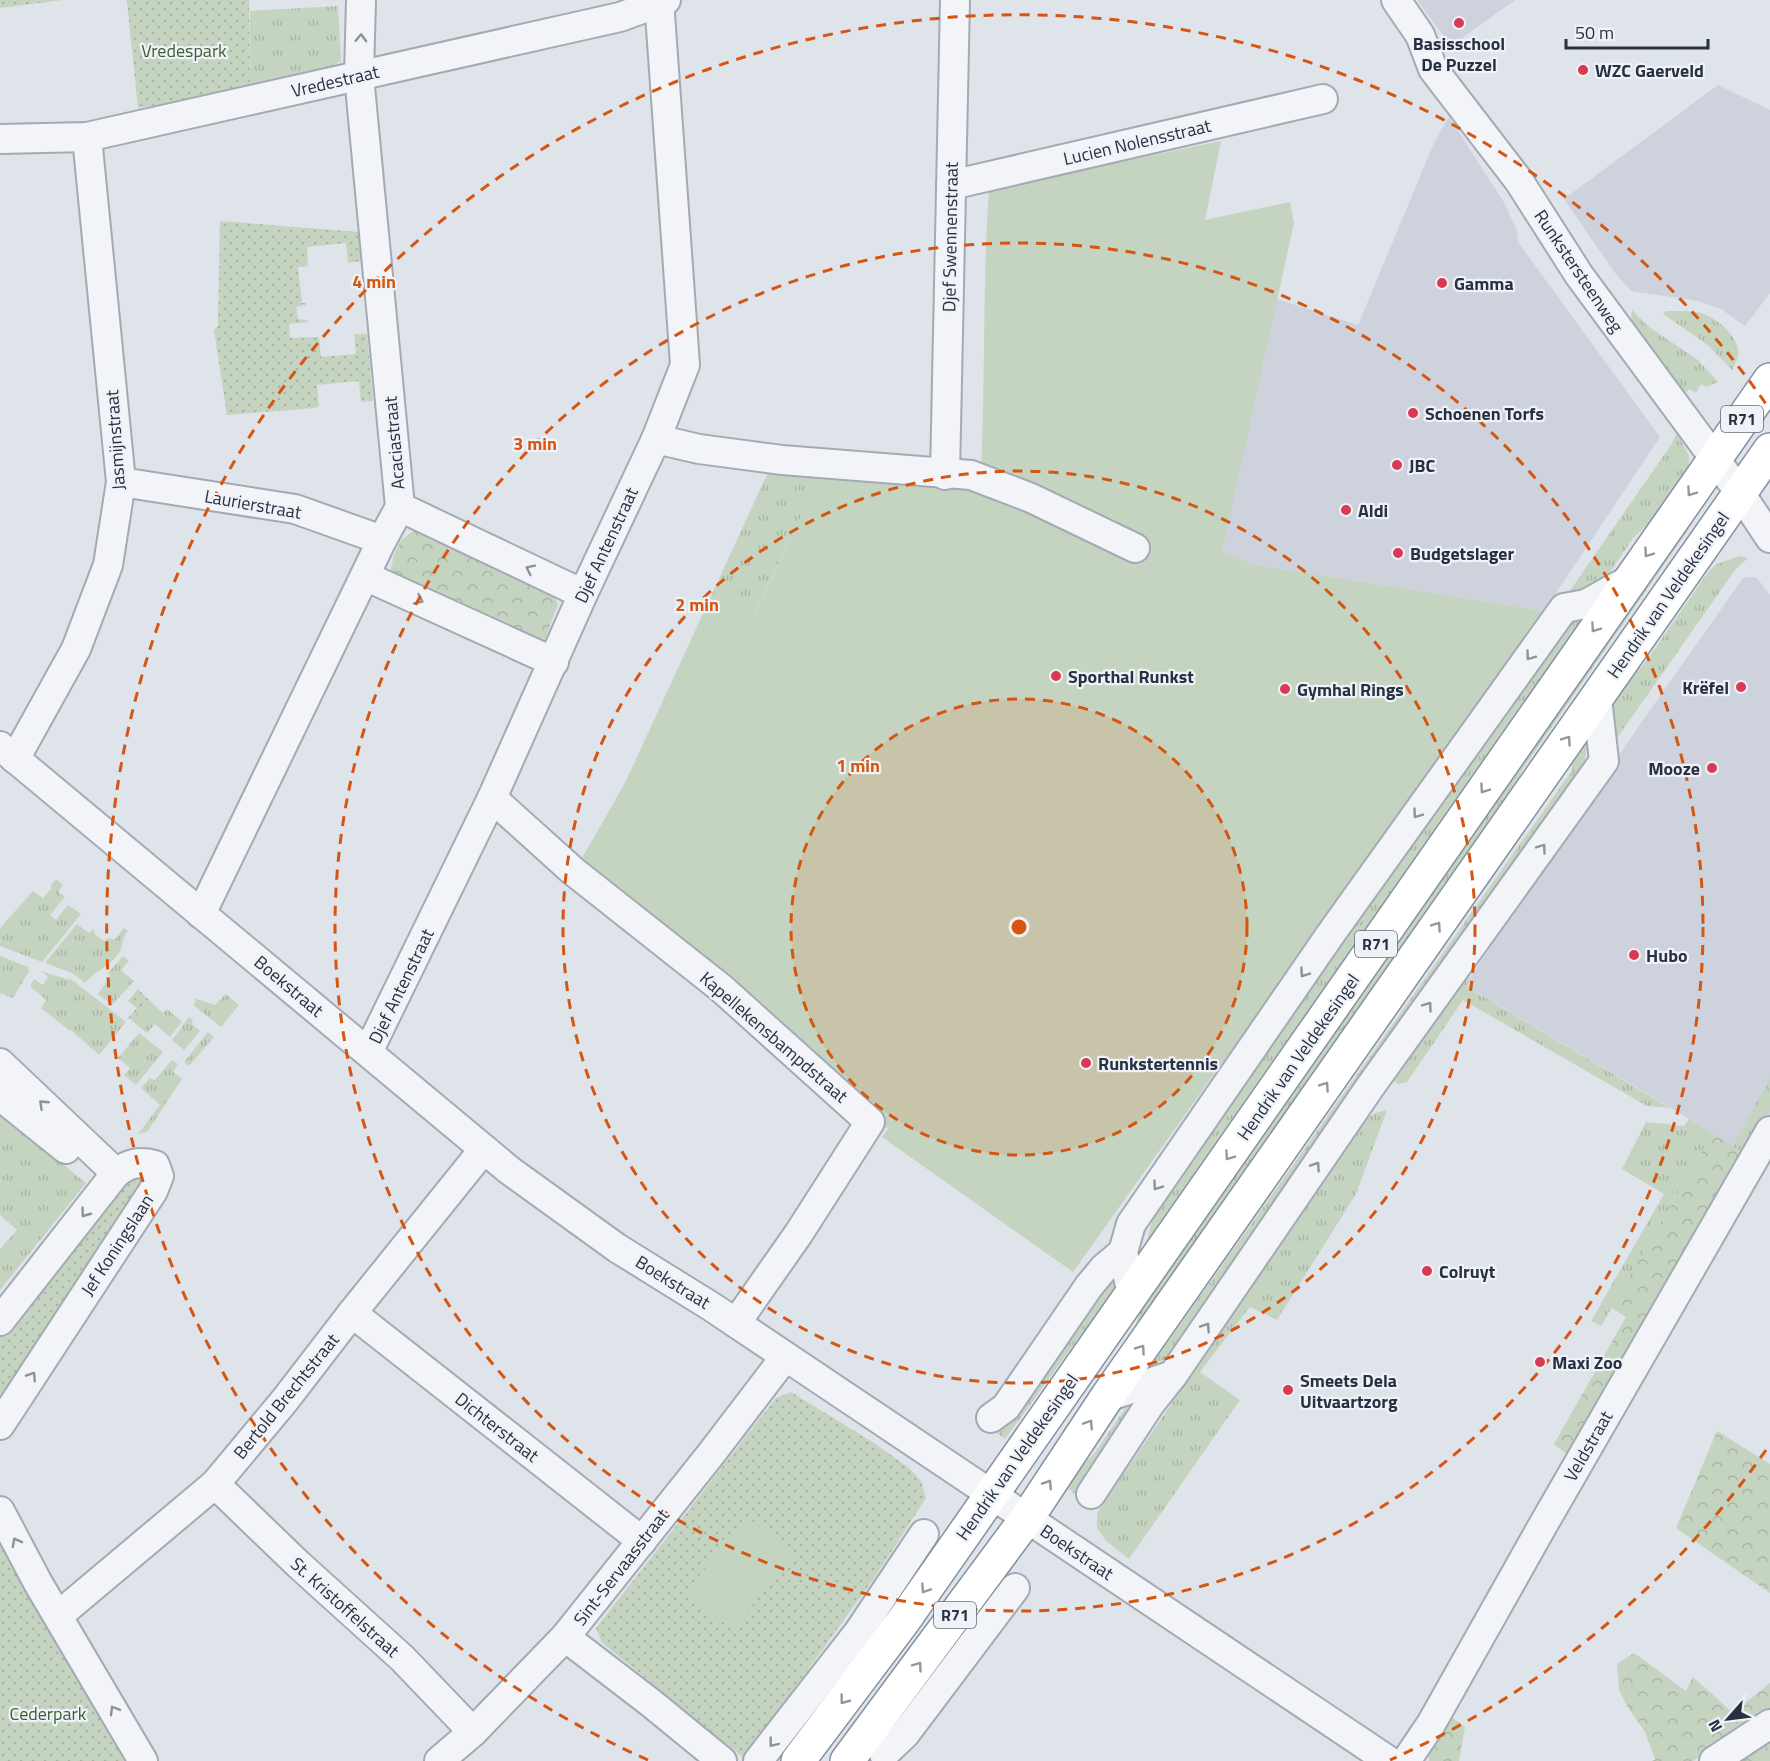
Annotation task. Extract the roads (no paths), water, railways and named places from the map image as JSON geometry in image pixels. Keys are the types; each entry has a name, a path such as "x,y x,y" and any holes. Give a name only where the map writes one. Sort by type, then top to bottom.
{"highway":[{"name":"R71","path":"1715,459 1770,380"},
{"name":"R71","path":"1740,493 1770,450"},
{"name":"Hendrik van Veldekesingel","path":"798,1761 904,1620 1715,459"},
{"name":"Hendrik van Veldekesingel","path":"847,1761 1027,1518 1107,1396 1740,493"}],"street":[{"name":"Acaciastraat","path":"201,914 400,507 359,76 362,0"},
{"name":"Djef Swennenstraat","path":"945,475 955,0"},
{"name":"Runkstersteenweg","path":"1396,0 1420,35 1433,69 1520,181 1579,275 1740,493 1770,538"},
{"name":"Vredestraat","path":"0,139 87,137 620,17 662,1"},
{"name":"Djef Antenstraat","path":"368,1052 492,798 583,594 656,439 685,364 662,1"},
{"name":"Lucien Nolensstraat","path":"951,185 1323,99"},
{"name":"Jasmijnstraat","path":"8,752 76,649 108,565 121,483 87,137"},
{"path":"656,439 699,449 782,460 945,475 971,475 1031,498 1135,548"},
{"name":"Laurierstraat","path":"121,483 295,509 382,540"},
{"path":"400,507 583,594"},
{"path":"365,576 554,662"},
{"name":"Hendrik van Veldekesingel","path":"1132,1296 1123,1252 1131,1224 1330,935 1564,608 1586,604 1629,580"},
{"name":"Hendrik van Veldekesingel","path":"1091,1494 1150,1404 1173,1375 1370,1087 1604,761 1597,698"},
{"name":"Boekstraat","path":"8,752 484,1149 575,1219 736,1323 1389,1761"},
{"name":"Kapellekensbampdstraat","path":"492,798 573,871 721,988 870,1122 799,1233 736,1323"},
{"path":"0,1063 112,1178"},
{"path":"0,1096 112,1178"},
{"name":"Veldstraat","path":"1406,1761 1431,1724 1537,1534 1770,1131"},
{"name":"Bertold Brechtstraat","path":"59,1615 215,1484 285,1400 484,1149"},
{"name":"Jef Koningslaan","path":"0,1321 112,1178 126,1166 141,1161 155,1165 159,1176 153,1191 0,1425"},
{"name":"Hendrik van Veldekesingel","path":"991,1418 1006,1407 1089,1286 1104,1268 1123,1252"},
{"name":"Dichterstraat","path":"352,1313 642,1541"},
{"name":"Sint-Servaasstraat","path":"439,1761 473,1732 566,1637 785,1357"},
{"path":"1107,1396 1173,1375"},
{"name":"St. Kristoffelstraat","path":"215,1484 298,1564 402,1658 473,1732"},
{"path":"0,1511 38,1583 59,1615 143,1761"},
{"path":"758,1761 860,1630 924,1534"},
{"path":"882,1757 905,1734 1015,1588"},
{"path":"860,1630 904,1620"},
{"path":"566,1637 722,1761"},
{"path":"882,1757 883,1714"},
{"path":"1714,1761 1770,1724"}],"place":[{"name":"Basisschool De Puzzel","path":"1459,23"},
{"name":"WZC Gaerveld","path":"1583,70"},
{"name":"Gamma","path":"1442,283"},
{"name":"Schoenen Torfs","path":"1413,413"},
{"name":"JBC","path":"1397,465"},
{"name":"Aldi","path":"1346,510"},
{"name":"Budgetslager","path":"1398,553"},
{"name":"Sporthal Runkst","path":"1056,676"},
{"name":"Krëfel","path":"1741,687"},
{"name":"Gymhal Rings","path":"1285,689"},
{"name":"Mooze","path":"1712,768"},
{"name":"Hubo","path":"1634,955"},
{"name":"Runkstertennis","path":"1086,1063"},
{"name":"Colruyt","path":"1427,1271"},
{"name":"Maxi Zoo","path":"1540,1362"},
{"name":"Smeets Dela Uitvaartzorg","path":"1288,1390"}],"park label":[{"name":"Vredespark","path":"184,50"},
{"name":"Cederpark","path":"48,1713"}]}
